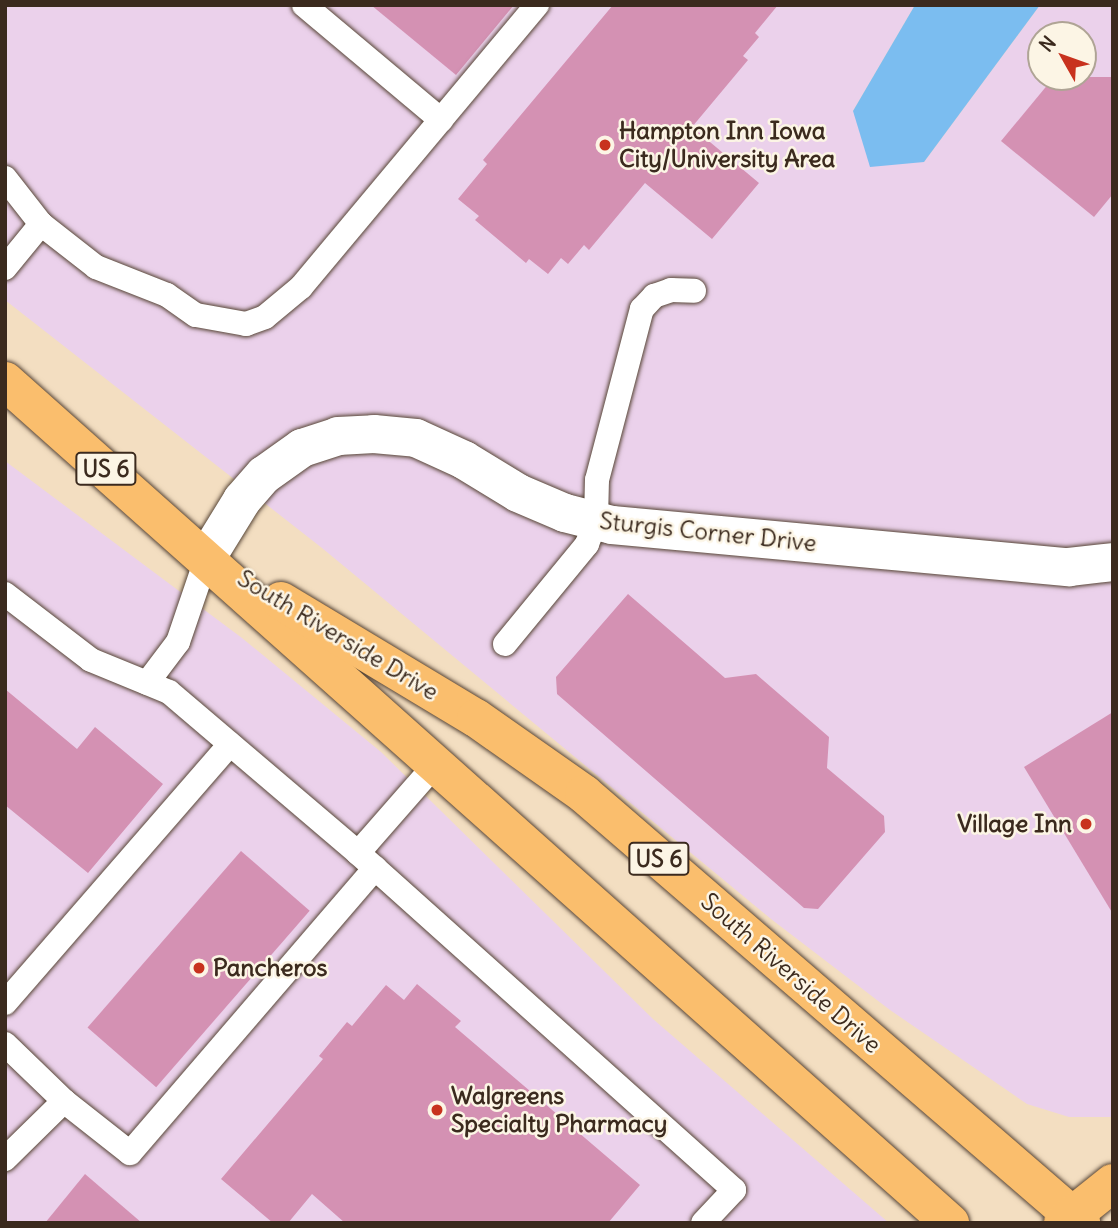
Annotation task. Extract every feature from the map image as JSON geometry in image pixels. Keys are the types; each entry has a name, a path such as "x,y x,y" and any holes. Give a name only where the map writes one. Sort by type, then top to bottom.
{"main road":[{"name":"South Riverside Drive","path":"5,380 207,557 950,1223"},
{"name":"South Riverside Drive","path":"207,557 477,718 583,794 1071,1220"},
{"name":"US 6","path":"1071,1220 1113,1183"}],"street":[{"name":"Sturgis Corner Drive","path":"207,557 242,500 264,475 302,448 338,436 416,438 464,460 518,493 596,520 680,533 1069,567 1113,562"}],"lane":[{"path":"304,5 441,120"},
{"path":"5,178 41,225 96,267 167,295 196,315 246,324 265,317 301,287 537,5"},
{"path":"5,268 41,225"},
{"path":"505,644 576,562 596,520 597,480 636,321 654,296 671,290 694,291"},
{"path":"147,683 178,642 207,557"},
{"path":"5,594 91,660 169,692 367,860 734,1190 703,1223"},
{"path":"5,1003 230,744"},
{"path":"5,1044 64,1101 130,1153 367,860 436,764"},
{"path":"5,1159 64,1101"}],"shaded area":[{"path":"5,5 915,5 853,111 924,162 1027,23 1027,91 1097,91 1097,21 1028,21 1040,5 1113,5 1113,1117 1069,1117 1027,1104 890,1010 771,919 322,548 5,300"},
{"path":"5,461 242,638 381,752 653,1019 889,1223 5,1223"}],"water":[{"path":"915,5 1040,5 924,162 870,167 853,111"}],"building":[{"path":"371,5 514,5 456,75"},
{"name":"Hampton Inn Iowa City/University Area","path":"613,5 778,5 755,33 759,37 743,56 748,60 692,127 759,183 712,239 645,183 589,250 584,245 568,264 561,258 548,274 529,259 526,263 475,220 479,216 458,199 487,164 483,160"},
{"path":"1097,77 1113,77 1113,194 1094,217 1001,141 1042,91 1097,91"},
{"path":"628,594 725,678 756,674 829,737 827,768 884,816 885,832 818,909 804,908 557,694 556,677"},
{"path":"5,689 77,749 95,727 163,784 88,873 5,805"},
{"name":"Village Inn","path":"1113,712 1113,914 1024,767"},
{"name":"Pancheros","path":"241,851 310,911 156,1087 87,1028"},
{"path":"417,984 461,1021 455,1027 640,1185 608,1223 345,1223 312,1194 288,1223 273,1223 221,1179 323,1059 319,1056 347,1022 352,1026 386,985 404,1000"},
{"path":"85,1174 142,1223 45,1223"}],"place":[{"name":"Hampton Inn Iowa City/University Area","path":"605,145"},
{"name":"Village Inn","path":"1086,824"},
{"name":"Pancheros","path":"199,968"},
{"name":"Walgreens Specialty Pharmacy","path":"437,1110"}]}
